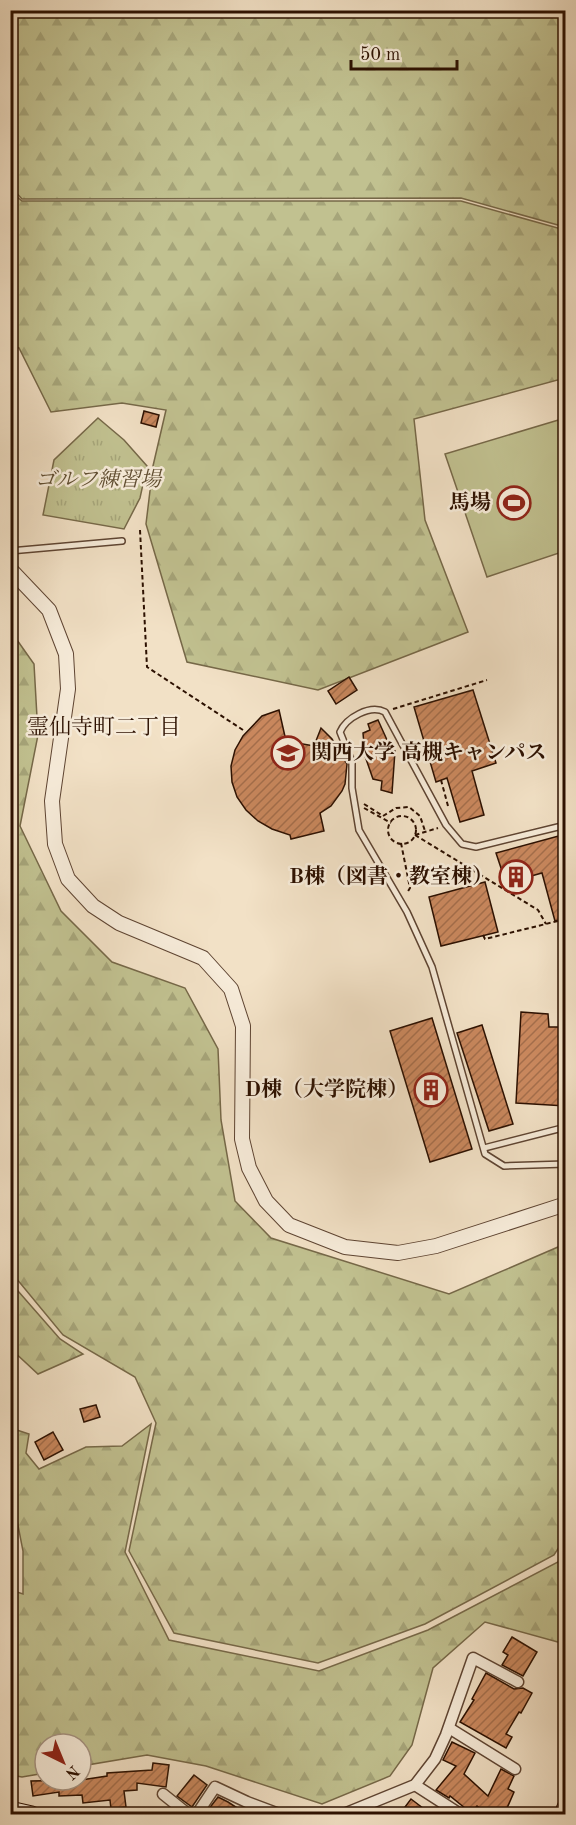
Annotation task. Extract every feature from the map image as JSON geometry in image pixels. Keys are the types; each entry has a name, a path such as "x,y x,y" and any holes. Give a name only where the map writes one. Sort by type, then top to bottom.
{"main road":[{"path":"562,1815 566,1805"},
{"path":"10,1809 32,1815"}],"street":[{"path":"10,569 49,610 66,654 68,689 52,801 55,844 68,879 93,906 119,923 203,958 231,989 243,1026 242,1139 249,1168 266,1201 290,1225 345,1247 398,1253 435,1246 566,1204"},
{"path":"344,1815 415,1785 435,1759 449,1728 473,1658 518,1682"},
{"path":"449,1728 515,1769"},
{"path":"415,1785 460,1815"},
{"path":"197,1815 215,1787 279,1815"},
{"path":"164,1794 188,1815"}],"lane":[{"path":"10,551 122,541"},
{"path":"566,825 476,847 462,844 446,825 385,712 373,708 350,719 340,732 352,762 359,830 402,903 432,967 486,1154 504,1166 566,1164"},
{"path":"484,1148 566,1127"}],"path":[{"path":"140,530 147,667 243,730"},
{"path":"385,712 487,680"},
{"path":"354,798 383,816 396,808 409,807 420,816 425,831"},
{"path":"415,835 415,826 410,819 402,816 394,819 389,827 392,839 401,843 425,831 446,825"},
{"path":"415,835 538,910 546,924"},
{"path":"401,843 410,888 402,903"},
{"path":"483,935 485,939 563,919"}],"green space":[{"path":"10,11 565,11 565,227 461,198 22,199 11,187"},
{"path":"10,191 22,201 461,201 565,230 565,378 414,419 425,520 468,632 318,690 187,662 146,524 153,466 166,410 122,403 51,412 19,348 11,346"},
{"name":"ゴルフ練習場","path":"98,418 124,440 147,466 140,498 124,529 43,515 54,460"},
{"name":"馬場","path":"565,418 565,551 487,577 445,454"},
{"path":"10,630 34,664 38,735 20,826 61,911 112,962 185,988 218,1049 221,1120 235,1201 271,1238 449,1294 565,1244 565,1538 554,1555 425,1624 318,1663 174,1633 129,1551 156,1423 135,1377 63,1335 11,1272"},
{"path":"11,1283 60,1339 83,1354 38,1374 11,1349"},
{"path":"151,1424 125,1552 169,1640 319,1671 428,1630 558,1562 565,1551 565,1644 485,1622 433,1668 412,1745 390,1776 322,1804 206,1766 147,1755 93,1764 93,1732 33,1732 33,1775 22,1777 11,1775 11,1590 23,1594 23,1551 11,1498 11,1428 29,1434 26,1453 39,1469 86,1447 122,1446"}],"building":[{"path":"144,411 159,415 156,427 141,423"},
{"path":"349,677 357,690 336,704 328,691"},
{"path":"473,690 496,763 472,771 484,815 460,822 447,778 436,782 414,707"},
{"path":"279,710 286,741 314,746 321,728 332,739 347,764 342,791 331,806 320,813 324,831 291,839 290,835 272,829 258,821 246,810 237,797 232,782 231,766 235,750 243,736 262,716"},
{"path":"378,720 392,751 395,751 392,793 381,790 382,781 373,779 365,756 363,733 370,730 368,724"},
{"name":"B棟（図書・教室棟）","path":"566,834 566,918 555,921 542,873 506,883 496,853"},
{"name":"B棟（図書・教室棟）","path":"485,882 498,932 441,946 429,897"},
{"path":"521,1012 548,1014 549,1027 566,1027 566,1106 516,1103"},
{"name":"D棟（大学院棟）","path":"432,1018 472,1149 430,1162 390,1031"},
{"path":"482,1025 513,1124 489,1131 457,1033"},
{"path":"96,1405 100,1417 84,1422 80,1409"},
{"path":"53,1432 63,1450 44,1460 35,1442"},
{"path":"512,1637 537,1652 523,1676 502,1665 508,1655 503,1652"},
{"path":"486,1673 514,1689 523,1688 532,1693 506,1734 512,1737 506,1748 460,1722 474,1700 472,1699"},
{"path":"452,1742 475,1753 464,1774 488,1796 501,1769 514,1776 508,1789 514,1792 504,1815 489,1815 477,1806 471,1813 450,1796 449,1798 436,1790 456,1766 443,1760"},
{"path":"153,1763 169,1765 166,1787 137,1783 137,1790 124,1791 126,1807 111,1809 110,1800 83,1803 82,1795 59,1796 59,1792 93,1792 93,1778 107,1776 107,1773 152,1770"},
{"path":"194,1775 207,1785 192,1807 177,1796"},
{"path":"31,1781 33,1781 33,1792 59,1792 33,1796"},
{"path":"218,1797 248,1815 214,1815 208,1810"},
{"path":"411,1799 432,1815 399,1815"}],"place":[{"name":"馬場","path":"514,503"},
{"name":"関西大学 高槻キャンパス","path":"288,753"},
{"name":"B棟（図書・教室棟）","path":"516,877"},
{"name":"D棟（大学院棟）","path":"431,1090"}],"district":[{"name":"霊仙寺町二丁目","path":"104,728"}]}
